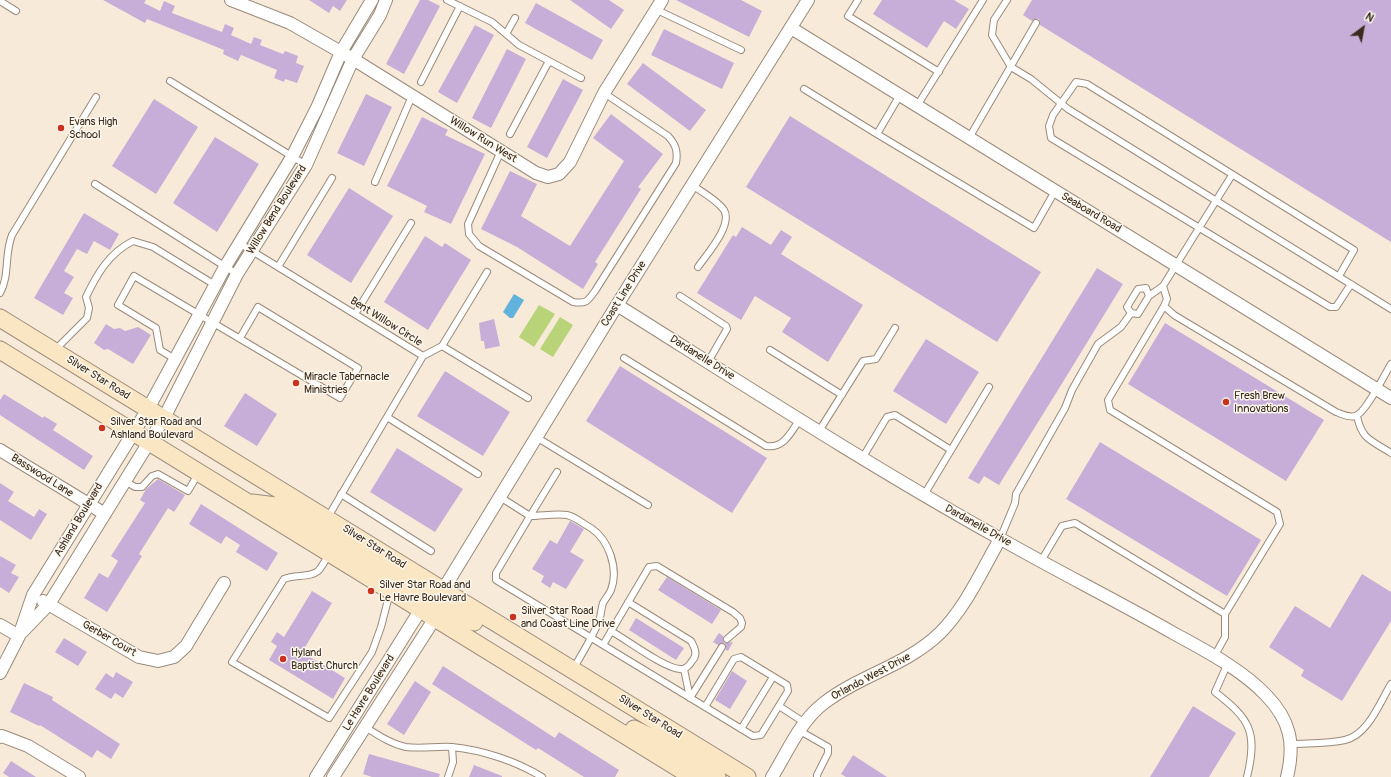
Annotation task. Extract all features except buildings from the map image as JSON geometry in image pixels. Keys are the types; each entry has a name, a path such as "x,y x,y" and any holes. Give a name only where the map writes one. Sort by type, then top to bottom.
{"main road":[{"name":"Silver Star Road","path":"0,318 747,777"},
{"path":"0,350 150,442 196,478 248,503 693,777"},
{"path":"248,503 276,506 410,589 423,594 433,594 443,590"},
{"path":"428,614 447,607 522,652 573,670"},
{"path":"554,691 660,742 716,777"}],"street":[{"name":"Willow Run West","path":"231,0 290,23 353,59 536,173 548,177 559,174 570,162 604,92 659,5"},
{"name":"Willow Bend Boulevard","path":"148,409 225,267 292,157 317,108 341,52 372,0"},
{"name":"Willow Bend Boulevard","path":"164,418 237,274 306,165 353,59 380,15 386,0"},
{"name":"Coast Line Drive","path":"443,590 617,305 808,0"},
{"name":"Seaboard Road","path":"791,28 1391,398"},
{"name":"Dardanelle Drive","path":"617,305 924,495 1000,539 1103,593 1242,674 1267,696 1282,716 1292,744 1291,760 1286,777"},
{"name":"Ashland Boulevard","path":"0,673 19,636 33,595 148,409"},
{"name":"Ashland Boulevard","path":"19,636 49,604 164,418"},
{"name":"Basswood Lane","path":"0,450 105,514"},
{"name":"Orlando West Drive","path":"772,777 803,727 823,704 838,693 911,656 941,632 965,601 1000,539"},
{"name":"Gerber Court","path":"33,595 139,657 158,661 174,657 186,646 224,583"},
{"name":"Le Havre Boulevard","path":"333,777 364,727 428,614"},
{"name":"Le Havre Boulevard","path":"316,777 428,614"},
{"path":"0,625 19,636"},
{"path":"0,737 2,736 28,746 79,777"}],"lane":[{"path":"447,0 492,22 519,45 581,78"},
{"path":"858,0 848,16 939,72"},
{"path":"917,106 984,0"},
{"path":"1007,0 994,20 992,35 1011,67 1031,79 1060,103 1391,309"},
{"path":"0,1 16,11"},
{"path":"659,5 741,50"},
{"path":"421,82 460,6"},
{"path":"506,34 515,18"},
{"path":"968,138 1036,23"},
{"path":"510,134 549,61"},
{"path":"170,81 306,165"},
{"path":"1339,276 1354,250 1087,84 1076,82 1060,103 1049,126 1051,138 1201,227 1330,307 1336,307 1351,284"},
{"path":"804,89 1034,228 1055,191"},
{"path":"501,151 468,224 468,234 479,246 573,302 583,303 589,300 668,177 676,163 678,153 675,144 668,136 604,92"},
{"path":"877,134 900,95"},
{"path":"375,182 412,96"},
{"path":"0,293 5,284 7,247 12,234 96,98"},
{"path":"1131,314 1138,314 1149,296 1163,286 1217,202 1232,175"},
{"path":"278,267 332,178"},
{"path":"95,184 237,274"},
{"path":"692,185 724,210 726,216 725,226 721,234 698,267"},
{"path":"355,314 411,223"},
{"path":"54,351 87,318 88,308 86,297 107,260 115,252 133,241 154,247 215,285"},
{"name":"Bent Willow Circle","path":"239,243 423,356 327,518"},
{"path":"423,356 442,346 487,272"},
{"path":"175,359 160,350 156,328 118,305 134,276 340,398 358,368 258,307 240,338"},
{"path":"1163,286 1167,298 1164,306 1108,400 1110,410 1278,512 1280,524 1225,614 1225,637 1214,657"},
{"path":"1131,314 1127,307 1138,289 1146,288 1149,296"},
{"path":"680,296 726,326 727,329 725,334 708,362"},
{"path":"1164,306 1174,315 1336,412 1349,417 1357,416 1363,410 1391,364"},
{"path":"1000,539 1012,510 1016,494 1065,408 1072,390 1098,344 1121,327 1131,314"},
{"path":"819,431 863,361 876,359 895,328"},
{"path":"442,346 528,398"},
{"path":"770,350 842,395"},
{"path":"624,358 766,446 775,447 781,444 800,419"},
{"path":"924,495 989,387"},
{"path":"863,457 887,417 895,415 952,450"},
{"path":"1357,416 1360,431 1364,436 1391,453"},
{"path":"387,417 478,474"},
{"path":"536,437 648,505"},
{"path":"557,472 496,573 496,580 741,729 753,736 761,735 788,692 787,685 741,657 734,659 705,707"},
{"path":"125,482 135,487 142,487 152,476 158,474 188,491 196,478"},
{"path":"341,494 431,551"},
{"path":"500,497 530,516 566,515 574,517 603,538 613,567 613,580 603,604 600,619 592,638 573,670"},
{"path":"1041,561 1062,526 1075,523 1225,614"},
{"path":"330,553 318,570 312,574 293,575 284,579 232,662 329,718 372,652 381,627 390,590"},
{"path":"603,645 650,567 657,566 733,612 740,618 742,623 741,627 727,639"},
{"path":"611,631 662,662 679,670 684,669 693,661 696,655 695,648 691,641 628,602"},
{"path":"690,698 722,647"},
{"path":"1227,665 1215,692 1233,706 1244,718 1252,736 1250,764 1247,777"},
{"path":"684,669 690,698"},
{"path":"741,729 772,676"},
{"path":"1292,744 1345,740 1358,734 1370,718 1391,684"},
{"path":"779,706 828,748 828,753 816,774 818,777"},
{"path":"364,727 390,742 406,747 452,747 491,756 527,768 542,777"},
{"path":"448,777 453,762 452,747"}],"green space":[{"path":"539,305 555,314 534,347 519,337"},
{"path":"560,317 573,325 553,357 540,349"}],"water":[{"path":"514,294 524,300 513,318 510,318 503,312"}],"place":[{"name":"Evans High School","path":"61,128"},
{"name":"Miracle Tabernacle Ministries","path":"296,383"},
{"name":"Fresh Brew Innovations","path":"1226,402"},
{"name":"Silver Star Road and Ashland Boulevard","path":"102,428"},
{"name":"Silver Star Road and Le Havre Boulevard","path":"371,591"},
{"name":"Silver Star Road and Coast Line Drive","path":"513,617"},
{"name":"Hyland Baptist Church","path":"283,659"}]}
